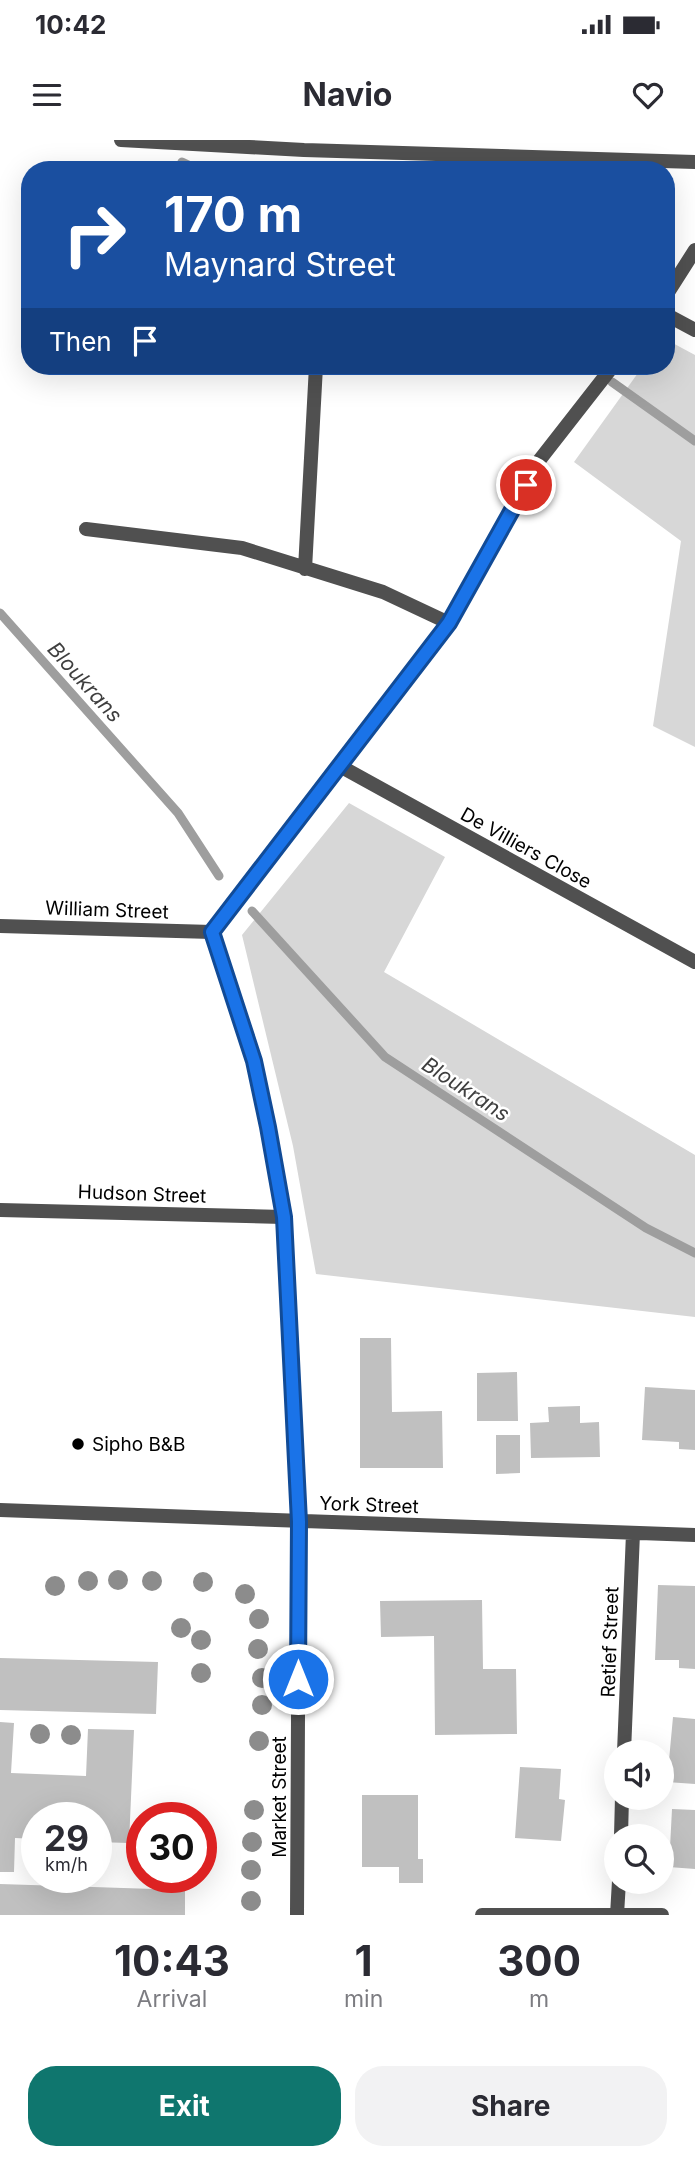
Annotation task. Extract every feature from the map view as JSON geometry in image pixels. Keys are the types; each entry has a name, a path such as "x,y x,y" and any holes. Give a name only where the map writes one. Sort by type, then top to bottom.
{"street":[{"path":"121,140 672,161"},
{"path":"675,161 695,162"},
{"path":"675,281 695,250"},
{"path":"675,319 695,330"},
{"path":"305,569 316,375"},
{"path":"212,932 449,623 538,462 606,375"},
{"path":"86,529 242,548 383,592 449,623"},
{"name":"De Villiers Close","path":"340,766 695,962"},
{"name":"William Street","path":"0,926 212,932"},
{"name":"Market Street","path":"212,932 254,1061 284,1217 299,1522 298,1915"},
{"name":"Hudson Street","path":"0,1210 284,1217"},
{"name":"York Street","path":"0,1510 695,1535"},
{"name":"Retief Street","path":"624,1740 633,1534"},
{"path":"617,1914 618,1894"},
{"path":"481,1915 662,1915"}],"shaded area":[{"path":"675,344 695,355 695,747 653,726 681,541 574,462 637,375 675,375"},
{"path":"349,803 445,857 384,972 695,1155 695,1317 316,1274 293,1146 242,935"}],"building":[{"path":"360,1338 391,1338 392,1412 442,1411 443,1468 360,1468"},
{"path":"517,1372 518,1421 477,1421 477,1373"},
{"path":"645,1387 695,1390 695,1450 679,1449 679,1442 642,1440"},
{"path":"580,1406 580,1423 599,1422 600,1457 531,1458 530,1423 549,1422 548,1407"},
{"path":"496,1435 520,1435 520,1473 496,1474"},
{"path":"658,1585 695,1586 695,1669 679,1668 679,1660 655,1660"},
{"path":"482,1600 483,1669 516,1669 517,1734 435,1735 434,1636 381,1637 380,1601"},
{"path":"0,1658 158,1662 156,1714 0,1710"},
{"path":"673,1717 695,1719 695,1784 674,1782 674,1740 671,1740"},
{"path":"0,1722 14,1723 11,1773 86,1776 88,1729 134,1730 131,1802 126,1802 126,1843 112,1842 112,1802 21,1802 21,1838 15,1838 14,1872 0,1872"},
{"path":"520,1767 561,1769 559,1799 565,1800 561,1841 515,1838"},
{"path":"362,1795 418,1795 418,1859 423,1859 423,1883 399,1883 399,1867 362,1867"},
{"path":"672,1810 695,1810 695,1869 674,1867 674,1824 671,1824"},
{"path":"0,1884 21,1885 21,1893 112,1893 112,1888 126,1888 126,1893 185,1893 185,1915 0,1915"}],"waterway":[{"path":"612,382 695,441"},
{"name":"Bloukrans","path":"0,613 178,813 219,876"},
{"name":"Bloukrans","path":"252,911 385,1057 646,1228 695,1253"}],"place":[{"name":"Sipho B&B","path":"78,1444"}],"route":[{"path":"298,1679 299,1522 284,1217 254,1061 212,932 449,623 526,485"}]}
